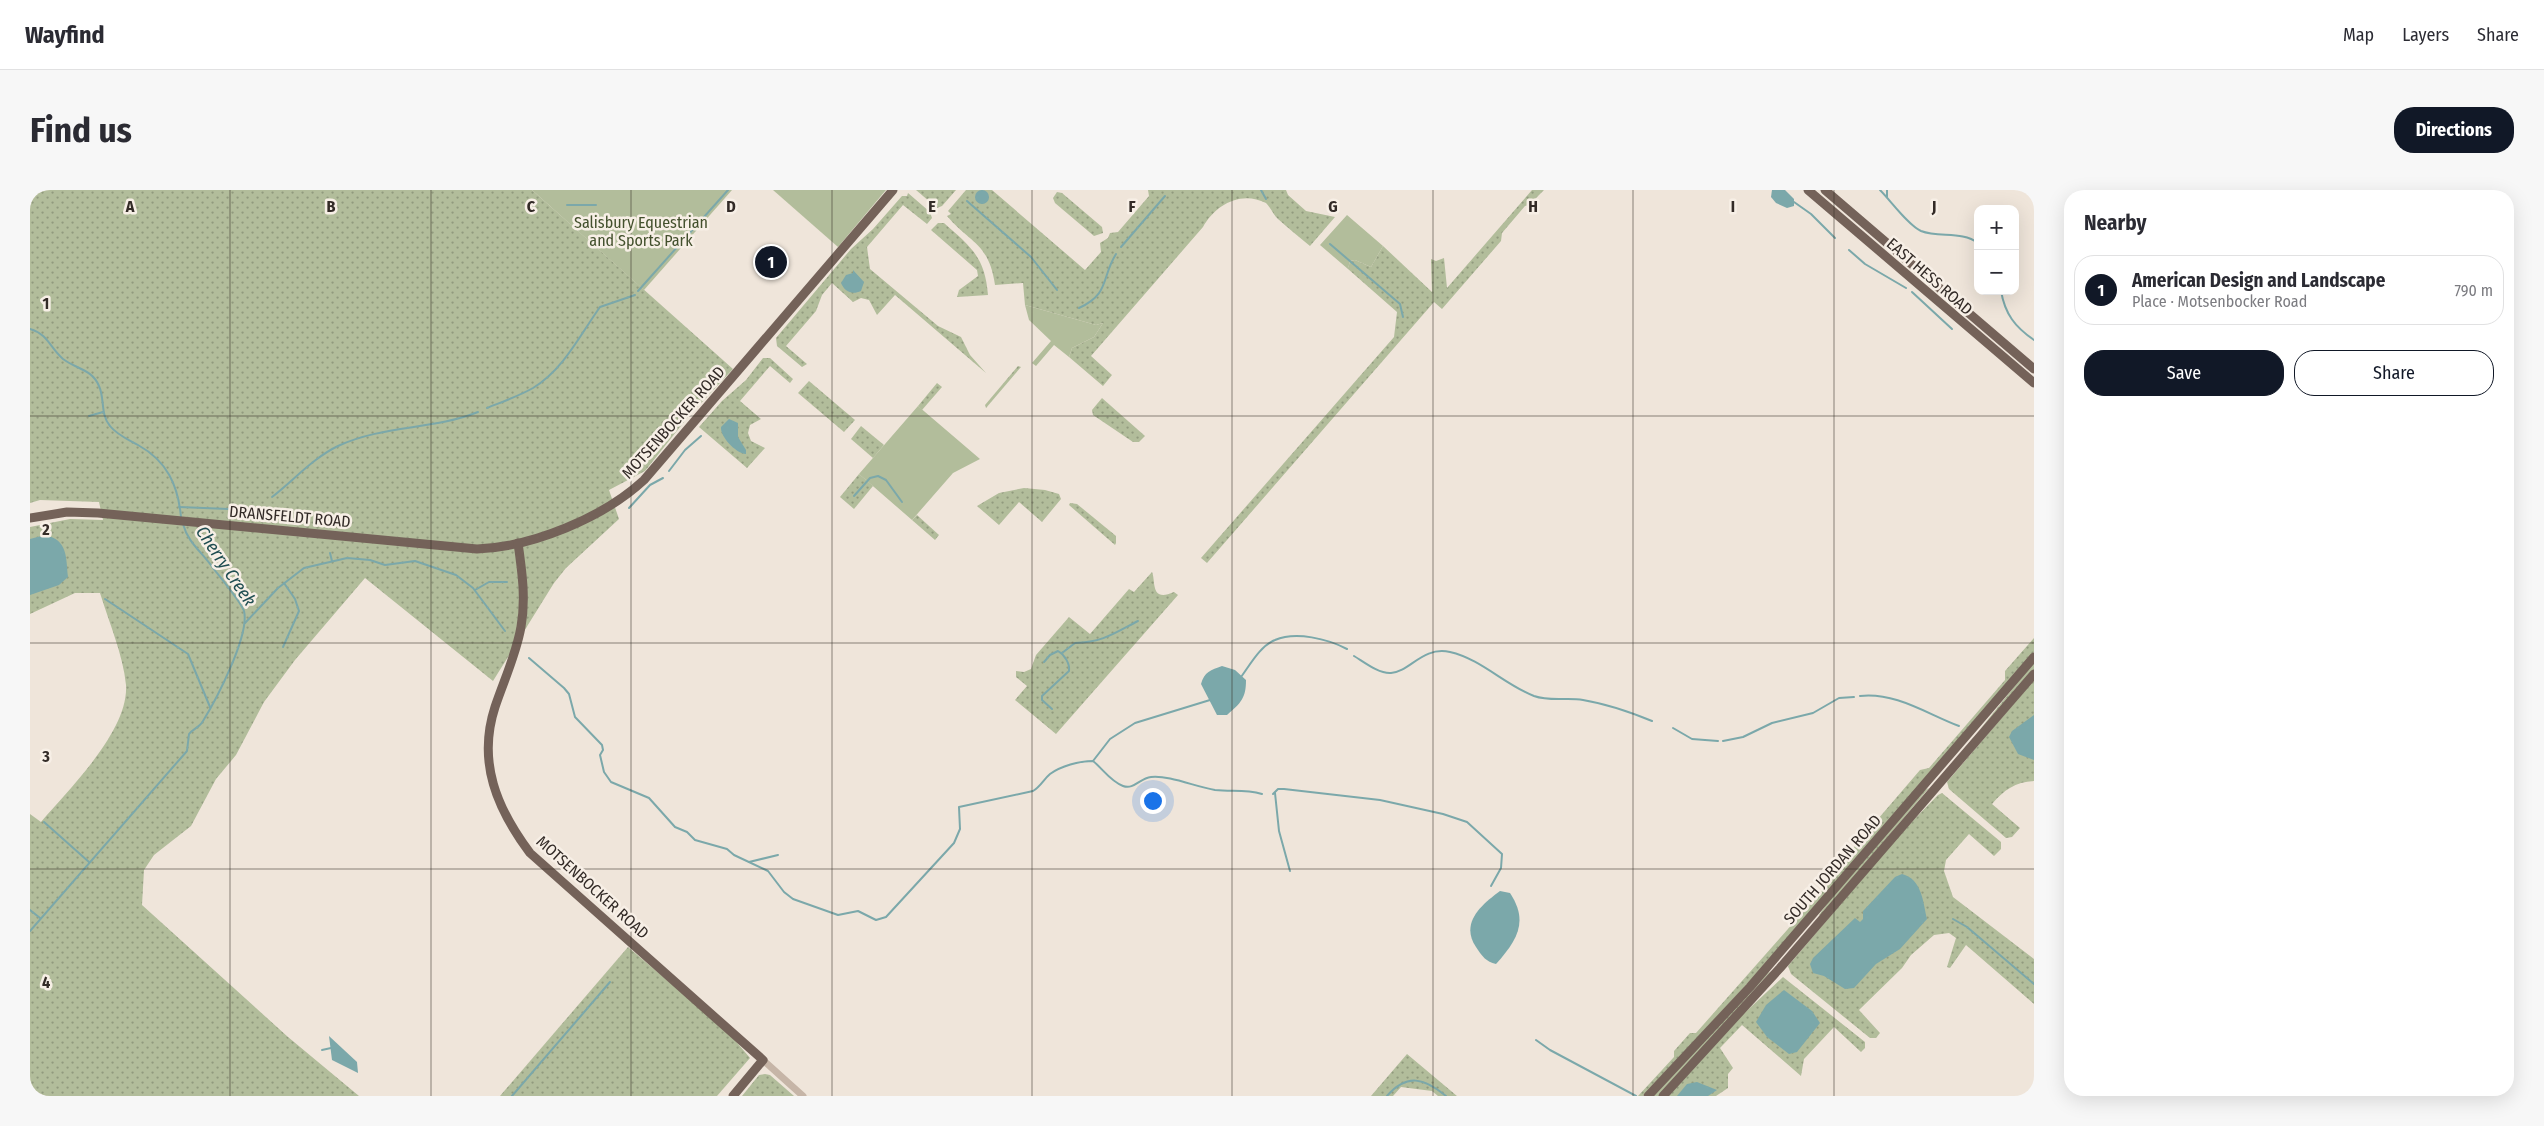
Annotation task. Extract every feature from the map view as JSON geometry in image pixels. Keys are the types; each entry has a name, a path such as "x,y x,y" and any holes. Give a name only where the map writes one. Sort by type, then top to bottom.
{"main road":[{"name":"MOTSENBOCKER ROAD","path":"763,1060 530,852 503,814 491,775 489,734 495,706 513,660 522,622 524,590 518,543 560,530 584,520 634,489 644,480 893,190"},
{"name":"EAST HESS ROAD","path":"1808,190 2034,383"},
{"name":"EAST HESS ROAD","path":"1825,190 2034,369"},
{"name":"DRANSFELDT ROAD","path":"30,518 67,512 98,513 464,548 488,548 518,543"},
{"name":"SOUTH JORDAN ROAD","path":"1648,1096 1750,987 2034,657"},
{"name":"SOUTH JORDAN ROAD","path":"1663,1096 1774,974 2034,674"},
{"path":"733,1096 763,1060"}],"street":[{"path":"763,1060 803,1096"}],"green space":[{"path":"30,190 532,190 733,369 688,417 645,471 609,490 619,519 566,568 554,583 493,681 365,578 295,660 264,702 236,755 216,779 191,826 154,855 144,870 142,905 288,1037 359,1096 30,1096 30,814 41,822 95,758 108,740 118,721 124,703 126,685 119,650 100,593 75,593 30,614 30,527 70,519 103,520 99,502 40,500 30,503"},
{"name":"Salisbury Equestrian and Sports Park","path":"532,190 732,190 644,290"},
{"path":"773,190 886,190 838,247"},
{"path":"916,190 956,190 942,206 937,208"},
{"path":"966,190 992,190 1085,270 1101,252 1100,243 1108,238 1110,233 1118,232 1149,196 1148,190 1286,190 1288,195 1306,211 1335,217 1310,246 1278,219 1266,203 1257,199 1247,198 1238,199 1222,206 1214,212 1091,356 1112,375 1103,386 1069,357 1072,348 1094,337 1103,323 1096,325 1025,305 1023,283 995,285 988,260 983,252 947,216 951,214 948,211"},
{"path":"1532,190 1544,190 1529,205 1525,206 1502,233 1501,241 1442,309 1434,302 1207,563 1201,558 1394,337 1397,312 1348,269 1350,261 1355,260 1371,267 1383,246 1432,292 1431,259 1436,261 1444,258 1447,288"},
{"path":"1057,192 1062,193 1102,227 1103,233 1094,236 1055,203 1053,198"},
{"path":"908,193 930,212 932,218 927,224 903,205 867,247 870,269 938,326 961,337 970,355 986,373 895,295 877,315 869,300 861,298 853,302 832,283 822,295 816,311 786,346 807,364 802,367 777,346 776,338 851,249 873,229 902,196 907,196"},
{"path":"1347,215 1383,246 1371,267 1355,260 1350,261 1348,269 1320,245"},
{"path":"938,223 944,223 975,254 984,271 988,295 957,297 959,290 978,276 977,270 931,230"},
{"path":"1025,305 1096,325 1103,323 1094,337 1072,348 1069,357 1054,345 1036,366 1032,363 1051,341 1029,320"},
{"path":"763,358 770,358 793,379 790,383 770,366 740,401 761,419 750,425 748,433 751,441 765,448 747,468 699,427 722,401 746,380"},
{"path":"1018,366 1021,367 986,408 985,405"},
{"path":"809,381 855,420 844,432 798,393"},
{"path":"937,383 942,387 922,410 918,406"},
{"path":"1102,398 1145,436 1139,442 1133,442 1093,415 1092,410"},
{"path":"918,406 980,459 953,473 912,520 859,474"},
{"path":"861,426 884,445 873,458 851,439"},
{"path":"859,474 873,486 854,509 840,497"},
{"path":"1024,488 1045,490 1059,494 1061,499 1042,522 1019,502 999,525 977,506 999,493"},
{"path":"1070,503 1077,504 1116,536 1115,545 1069,505"},
{"path":"917,515 939,535 935,540 912,520"},
{"path":"1152,572 1158,593 1166,595 1174,592 1178,595 1056,734 1015,700 1027,686 1016,677 1016,671 1024,672 1031,669 1036,655 1069,617 1090,634 1129,589 1134,592"},
{"path":"2034,638 2034,652 1761,969 1643,1096 1638,1096 1674,1057 1674,1051 1690,1033 1696,1033 1841,869 1842,861 1920,770 1929,768 2005,680 2005,671"},
{"path":"2034,662 2034,670 1978,732"},
{"path":"2034,680 2034,781 2021,783 2010,788 1992,804 2020,828 2012,837 2006,838 1949,789 1947,782"},
{"path":"1929,788 1821,916 1819,915 1836,891 1925,790"},
{"path":"1942,793 2001,842 2001,849 1994,856 1969,834 1946,860 1944,871 1953,897 2034,959 2034,1004 1966,945 1950,968 1947,967 1956,938 1949,933 1934,935 1911,955 1902,968 1859,1010 1880,1033 1876,1038 1870,1038 1791,974 1788,966 1901,833"},
{"path":"628,947 728,1032 750,1058 717,1096 500,1096"},
{"path":"1771,971 1659,1096 1652,1096 1766,974"},
{"path":"1783,977 1865,1042 1865,1048 1861,1052 1834,1027 1804,1059 1801,1076 1742,1025 1720,1048 1733,1068 1728,1074 1728,1088 1716,1096 1668,1096 1737,1020"},
{"path":"1407,1054 1457,1096 1438,1096 1432,1091 1401,1087 1393,1096 1371,1096"},
{"path":"759,1075 770,1075 794,1096 742,1096"}],"water":[{"path":"979,190 985,190 989,197 985,204 979,204 975,200 975,194"},
{"path":"1772,190 1785,190 1794,199 1794,206 1787,208 1776,203 1771,197"},
{"path":"853,270 864,282 861,291 855,293 847,291 841,283 846,275 853,273"},
{"path":"729,419 738,423 738,437 746,450 746,454 737,451 721,431 721,427"},
{"path":"45,535 53,537 62,545 66,556 68,577 59,585 30,595 30,539"},
{"path":"1222,666 1235,670 1246,680 1246,686 1244,696 1236,707 1227,715 1217,715 1201,684 1206,674"},
{"path":"2034,715 2034,760 2018,754 2009,737 2012,731"},
{"path":"1902,874 1909,877 1918,886 1927,919 1900,949 1876,964 1854,988 1845,989 1824,976 1813,973 1810,964 1813,958 1855,918 1860,922 1863,919 1863,911 1895,877"},
{"path":"1500,891 1510,893 1516,903 1519,922 1515,939 1496,964 1487,960 1480,953 1470,930 1475,915 1486,902"},
{"path":"1784,990 1812,1011 1820,1023 1797,1052 1789,1054 1767,1037 1756,1022 1766,1005"},
{"path":"329,1036 357,1062 358,1073 332,1060"},
{"path":"1697,1082 1717,1090 1708,1096 1677,1096 1687,1084"}],"waterway":[{"path":"638,291 728,190"},
{"path":"1261,190 1266,199"},
{"path":"1880,190 1905,218 1921,231 1965,237 1974,240"},
{"path":"1887,190 1887,197"},
{"path":"1121,247 1165,196"},
{"path":"967,201 1031,257 1057,290"},
{"path":"1794,202 1811,214 1835,238"},
{"path":"567,205 596,205"},
{"path":"1330,244 1400,304 1403,317"},
{"path":"1849,250 1865,264 1906,288"},
{"path":"1079,308 1096,297 1104,285 1116,254"},
{"path":"1912,292 1952,329"},
{"path":"487,408 522,394 544,380 571,351 600,307 635,295"},
{"path":"2002,295 2005,307 2016,325 2034,340"},
{"name":"Cherry Creek","path":"30,329 41,334 63,359 88,373 96,380 101,391 105,417 110,426 123,437 148,451 164,466 174,484 181,517"},
{"path":"89,416 103,412"},
{"path":"272,497 312,463 338,446 373,434 443,422 478,412"},
{"path":"669,471 685,450 701,436"},
{"path":"854,496 870,478 878,476 886,480 902,502"},
{"path":"629,508 650,485 663,478"},
{"path":"179,507 253,510"},
{"name":"Cherry Creek","path":"30,931 187,751 189,734 202,723 231,667 242,635 244,611 209,562 188,537 183,524"},
{"path":"330,553 332,561"},
{"path":"245,623 278,588 304,568 347,558 370,560 385,565 415,561 456,575 473,588 505,631"},
{"path":"475,590 489,582 507,582"},
{"path":"283,647 299,611 295,599 284,583"},
{"path":"105,599 188,654 210,707"},
{"path":"1062,653 1075,643 1101,639 1138,621"},
{"path":"1241,677 1265,647 1283,637 1312,637 1347,649"},
{"path":"1044,662 1050,655 1058,651 1065,657 1069,665 1069,671 1042,696 1042,700 1052,709"},
{"path":"1354,656 1377,670 1391,673 1398,672 1432,653 1440,651 1450,652 1472,660 1534,696 1547,699 1577,699 1592,702 1652,721"},
{"path":"529,658 569,694 575,717 602,745 603,750 600,755 604,772 611,782 649,798 675,827 687,832 695,840 727,849 734,855 768,871 784,892 793,899 838,915 858,911 876,920 886,917 954,843 960,829 959,807 1033,791 1050,774 1070,764 1093,761 1114,781 1127,787 1147,778 1158,777 1174,779 1215,790 1262,794"},
{"path":"1860,696 1886,697 1911,705 1959,726"},
{"path":"1723,741 1743,737 1772,723 1813,713 1839,698 1854,697"},
{"path":"1093,761 1110,739 1135,723 1210,700"},
{"path":"1673,728 1692,739 1718,741"},
{"path":"1273,794 1278,789 1284,789 1380,800 1443,814 1467,822 1502,854 1501,868 1491,886"},
{"path":"1275,793 1279,831 1290,871"},
{"path":"44,822 89,862"},
{"path":"749,862 778,855"},
{"path":"30,910 40,918"},
{"path":"1953,919 1967,927 2034,984"},
{"path":"512,1096 610,982"},
{"path":"1536,1040 1550,1050 1636,1096"},
{"path":"322,1050 331,1048"},
{"path":"1387,1096 1394,1089 1409,1081 1423,1082 1446,1096"}],"place":[{"name":"American Design and Landscape","path":"771,262"}]}
